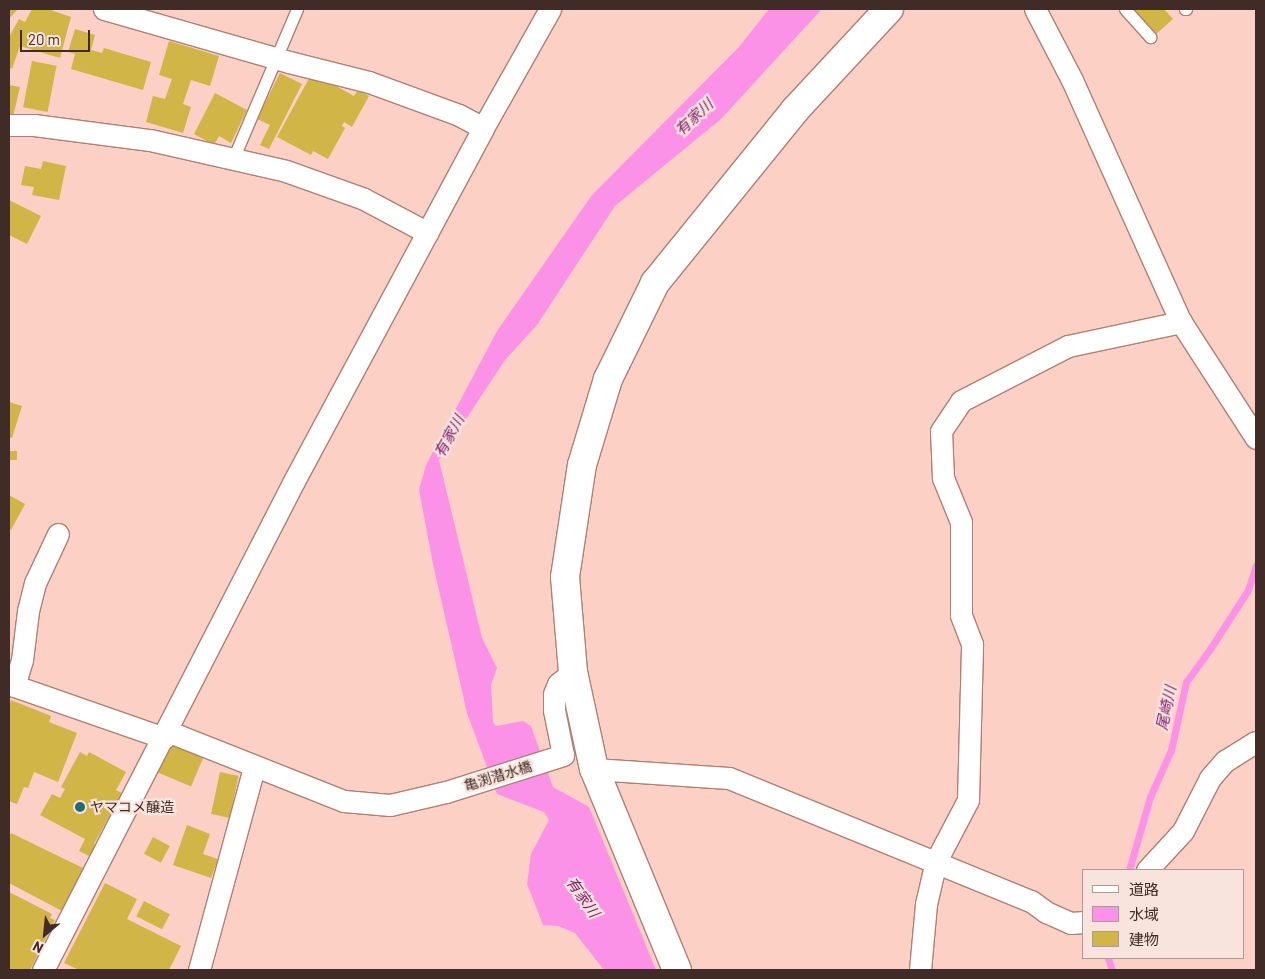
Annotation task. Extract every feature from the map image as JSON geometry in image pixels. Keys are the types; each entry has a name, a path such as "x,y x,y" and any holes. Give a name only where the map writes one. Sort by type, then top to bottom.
{"street":[{"path":"104,9 275,58 369,82 459,115 483,128"},
{"path":"43,970 166,735 294,482 483,128 550,9"},
{"path":"677,970 594,768 573,672 565,577 582,465 608,379 655,283 795,110 888,9"},
{"path":"1035,9 1072,80 1181,322 1256,438"},
{"path":"9,125 34,125 150,140 286,171 364,199 428,233"},
{"path":"920,970 926,904 936,861 968,800 972,644 961,615 961,522 943,478 941,431 961,401 1068,346 1181,322"},
{"path":"12,685 22,660 28,611 35,583 58,534"},
{"name":"亀渕潜水橋","path":"12,685 166,735 344,801 390,805 446,792 564,755 554,710 554,694 558,684 573,672"},
{"path":"1149,869 1183,831 1210,778 1225,761 1256,742"},
{"path":"199,970 254,767"},
{"path":"594,768 729,778 1032,901 1046,912 1071,923 1082,922"}],"lane":[{"path":"233,159 297,9"},
{"path":"1125,9 1150,36"}],"water":[{"name":"有家川","path":"769,9 822,9 721,119 615,206 537,325 505,360 439,460 482,638 497,668 491,685 493,722 496,726 523,721 531,726 553,787 589,807 656,970 604,970 575,933 558,926 543,925 527,884 531,854 549,820 544,812 497,794 467,713 433,564 419,490 426,465 497,331 592,195 739,47"}],"building":[{"path":"9,9 18,9 9,19"},
{"path":"32,9 48,9 71,17 60,58 20,46 12,69 9,67 9,37 19,19 25,22"},
{"path":"1135,9 1164,9 1173,19 1155,35 1133,11"},
{"path":"75,29 95,35 91,50 102,53 104,48 151,62 143,90 71,69 75,54 68,52"},
{"path":"169,41 219,56 210,86 191,80 183,104 191,107 183,133 146,122 153,96 165,99 172,79 159,75"},
{"path":"32,61 57,66 48,112 23,107"},
{"path":"280,73 302,84 269,149 260,145 270,125 257,119"},
{"path":"312,73 354,96 358,90 369,96 352,127 344,122 342,126 345,128 328,159 313,151 311,155 277,137"},
{"path":"9,85 20,87 13,117 9,116"},
{"path":"215,93 247,110 231,143 219,136 214,145 194,134"},
{"path":"43,161 66,166 59,200 32,195 34,187 21,185 25,166 41,169"},
{"path":"9,200 41,216 27,244 9,235"},
{"path":"9,402 22,406 12,438 9,437"},
{"path":"9,451 17,451 17,460 9,460"},
{"path":"9,495 25,504 11,530 9,529"},
{"path":"11,700 51,716 49,722 77,733 58,782 34,772 28,788 24,787 17,804 9,801 9,707"},
{"path":"170,744 203,758 191,787 158,773"},
{"name":"ヤマコメ醸造","path":"80,752 87,756 89,752 126,772 116,790 122,793 94,844 97,845 91,857 79,851 85,839 40,815 52,794 60,798 65,789 61,787"},
{"path":"220,772 239,776 230,818 211,814"},
{"path":"187,825 210,834 203,854 218,859 211,878 173,865"},
{"path":"11,833 85,869 64,912 9,883 9,838"},
{"path":"153,837 170,846 161,863 144,854"},
{"path":"105,883 137,899 127,919 181,946 169,970 79,970 64,963"},
{"path":"9,892 52,914 50,918 55,920 30,970 9,970"},
{"path":"144,901 170,914 162,929 136,916"}],"waterway":[{"name":"尾崎川","path":"1129,869 1150,797 1171,750 1186,682 1248,590 1256,565"},
{"name":"尾崎川","path":"1108,959 1112,970"}],"place":[{"name":"ヤマコメ醸造","path":"80,807"}]}
